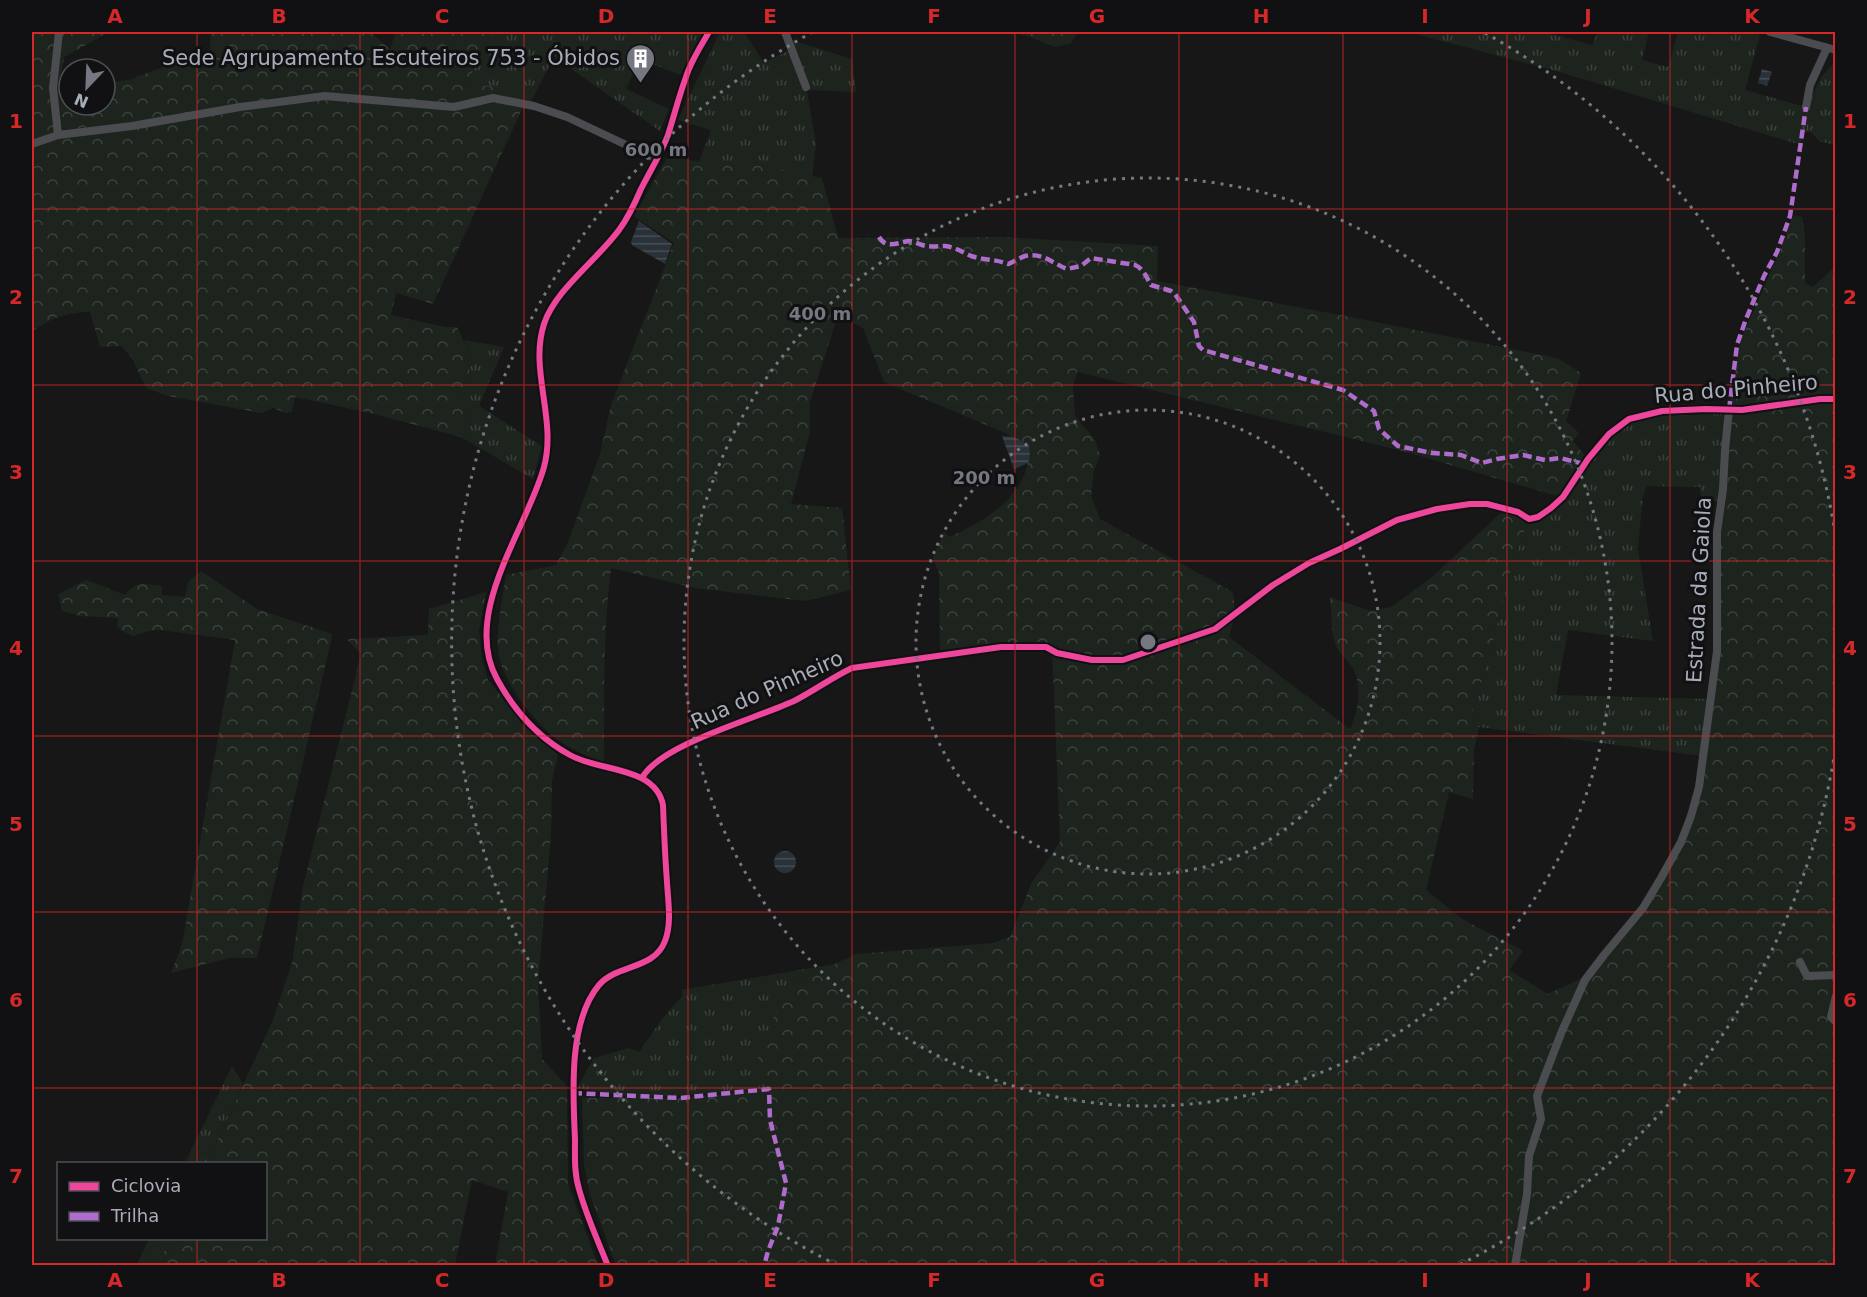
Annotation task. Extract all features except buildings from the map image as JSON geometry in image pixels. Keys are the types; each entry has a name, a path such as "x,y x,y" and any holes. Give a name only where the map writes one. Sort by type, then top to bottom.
{"street":[{"path":"58,135 54,88 59,32"},
{"path":"608,1266 577,1182 573,1093 576,1042 584,1015 601,982 613,974 638,966 652,958 662,946 667,934 669,919 663,805 655,786 642,778 578,759 561,750 534,728 514,706 496,677 490,660 487,632 491,603 499,576 542,475 546,456 548,428 539,349 544,322 558,299 620,230 667,136 686,76 709,32"},
{"path":"785,32 806,87"},
{"path":"1772,32 1831,49 1810,85 1806,107"},
{"path":"32,144 58,135 326,96 454,107 493,98 534,106 567,117 656,159"},
{"name":"Rua do Pinheiro","path":"642,778 652,765 673,751 796,700 852,668 1001,647 1046,647 1057,653 1092,660 1123,660 1215,629 1273,585 1309,563 1396,520 1437,509 1470,504 1487,504 1518,512 1529,519 1538,517 1563,497 1588,459 1609,434 1629,419 1662,411 1742,410 1820,399 1836,399"},
{"name":"Estrada da Gaiola","path":"1515,1266 1527,1194 1529,1156 1542,1119 1538,1096 1562,1031 1585,980 1643,908 1661,878 1681,842 1696,797 1717,651 1718,532 1729,410"},
{"path":"1800,962 1808,976 1836,975"},
{"path":"1836,996 1831,1017 1836,1022"}],"green space":[{"path":"32,32 109,32 64,57 57,57 57,117 117,117 117,82 129,80 210,49 211,32 370,32 390,49 396,32 493,32 466,84 500,87 527,98 433,304 396,293 391,315 445,327 457,327 472,359 463,399 470,419 461,437 370,413 295,397 292,412 286,413 273,408 261,413 168,396 146,388 132,358 121,346 100,347 90,312 59,317 32,332"},
{"path":"493,32 704,32 680,75 640,59 626,89 669,109 660,131 554,57 529,105 525,104 527,98 466,84"},
{"path":"720,32 744,32 764,63 792,49 788,39 852,59 856,92 807,90 816,145 812,176 699,162 711,130 678,120"},
{"path":"1017,32 1078,32 1070,44 1055,47"},
{"path":"1408,32 1543,32 1593,45 1597,32 1649,32 1642,60 1668,67 1678,32 1747,32 1760,35 1745,90 1806,107 1822,76 1835,62 1835,145 1819,141 1811,132 1803,132 1801,145 1553,70"},
{"path":"668,156 699,162 760,166 822,178 838,238 1001,237 1158,246 1157,281 1557,358 1581,373 1566,421 1579,433 1573,441 1588,459 1564,498 1403,451 1074,371 1077,372 1073,387 1075,416 1095,440 1100,455 1094,470 1091,496 1100,519 1233,592 1235,612 1229,637 1350,729 1357,708 1358,684 1354,670 1335,642 1330,597 1370,611 1391,607 1431,578 1505,509 1529,519 1512,566 1473,708 1473,799 1449,792 1426,890 1462,919 1523,951 1509,970 1548,994 1582,978 1628,921 1661,878 1691,816 1714,653 1727,428 1736,364 1742,337 1792,218 1802,217 1805,236 1805,283 1813,287 1836,266 1835,1265 616,1265 590,1195 584,1164 582,1098 680,1098 769,1089 758,1057 774,1016 797,982 856,954 993,943 1010,937 1031,884 1060,842 1052,646 940,656 939,573 933,558 944,531 949,537 978,522 1005,503 1023,477 1028,462 1029,445 884,382 863,328 838,315 810,402 810,432 791,504 842,508 851,590 805,601 695,588 611,568 605,641 604,763 572,749 550,734 529,711 508,681 498,649 500,612 506,575 556,565 568,542 600,454 611,405 674,243 634,216"},
{"path":"464,340 504,347 479,406 542,446 533,479 461,437 470,419 463,399 472,359"},
{"path":"1730,412 1721,502 1701,498 1700,487 1647,486 1643,495 1638,549 1653,641 1568,630 1556,695 1711,699 1702,756 1479,727 1474,750 1473,708 1512,566 1529,519 1551,508 1610,434 1644,415"},
{"path":"201,571 257,609 332,634 332,637 257,958 230,958 171,973 182,945 235,640 160,630 133,636 117,626 118,618 80,616 62,611 58,594 86,580 125,595 133,587 146,584 162,586 162,595 185,597 188,582"},
{"path":"486,592 479,631 482,660 488,680 519,718 558,755 552,781 551,835 538,983 542,1059 567,1086 568,1184 598,1265 495,1265 508,1192 472,1180 455,1265 161,1266 173,1240 267,1240 267,1162 207,1162 273,1020 292,963 303,886 361,654 347,639 428,635 429,609"},
{"path":"835,964 797,982 769,1089 639,1098 577,1088 594,1058 629,1048 639,1052 662,1019 683,995 681,990"},
{"path":"232,1066 243,1084 207,1162 185,1162"},
{"path":"149,1240 173,1240 161,1265 136,1266"}],"shaded area":[{"path":"1762,69 1772,72 1767,86 1758,83"},
{"path":"639,221 672,244 665,264 632,245"},
{"path":"1002,436 1014,437 1029,445 1028,463 1014,469"},
{"path":"785,851 795,858 796,862 789,872 785,873 775,866 774,862 781,852"}],"marked path":[{"path":"1729,410 1737,345 1790,216 1806,107"},
{"path":"879,237 888,244 908,241 926,246 945,246 971,256 1008,264 1031,255 1042,257 1067,269 1081,266 1091,258 1135,265 1143,271 1151,285 1175,294 1194,322 1199,346 1203,350 1343,390 1374,411 1379,429 1398,446 1432,453 1461,455 1482,463 1523,455 1545,460 1560,458 1584,464"},
{"path":"573,1093 680,1098 769,1089 770,1120 786,1183 778,1226 764,1266"}],"cycle path":[{"path":"608,1266 585,1208 576,1177 574,1080 577,1038 589,1000 599,985 615,973 653,957 665,941 669,912 663,805 658,792 649,783 625,772 570,755 528,722 511,702 497,679 488,653 487,627 492,599 501,572 544,467 547,431 540,359 540,341 544,324 557,299 610,241 628,215 659,156 688,71 709,32"},
{"path":"642,778 652,766 668,754 712,733 796,700 852,668 1001,647 1046,647 1057,653 1092,660 1123,660 1215,629 1273,585 1309,563 1397,520 1437,509 1470,504 1487,504 1518,512 1529,519 1538,517 1563,497 1588,459 1609,434 1629,419 1662,411 1742,410 1820,399 1836,399"}],"place":[{"name":"Sede Agrupamento Escuteiros 753 - Óbidos","path":"641,84"}]}
